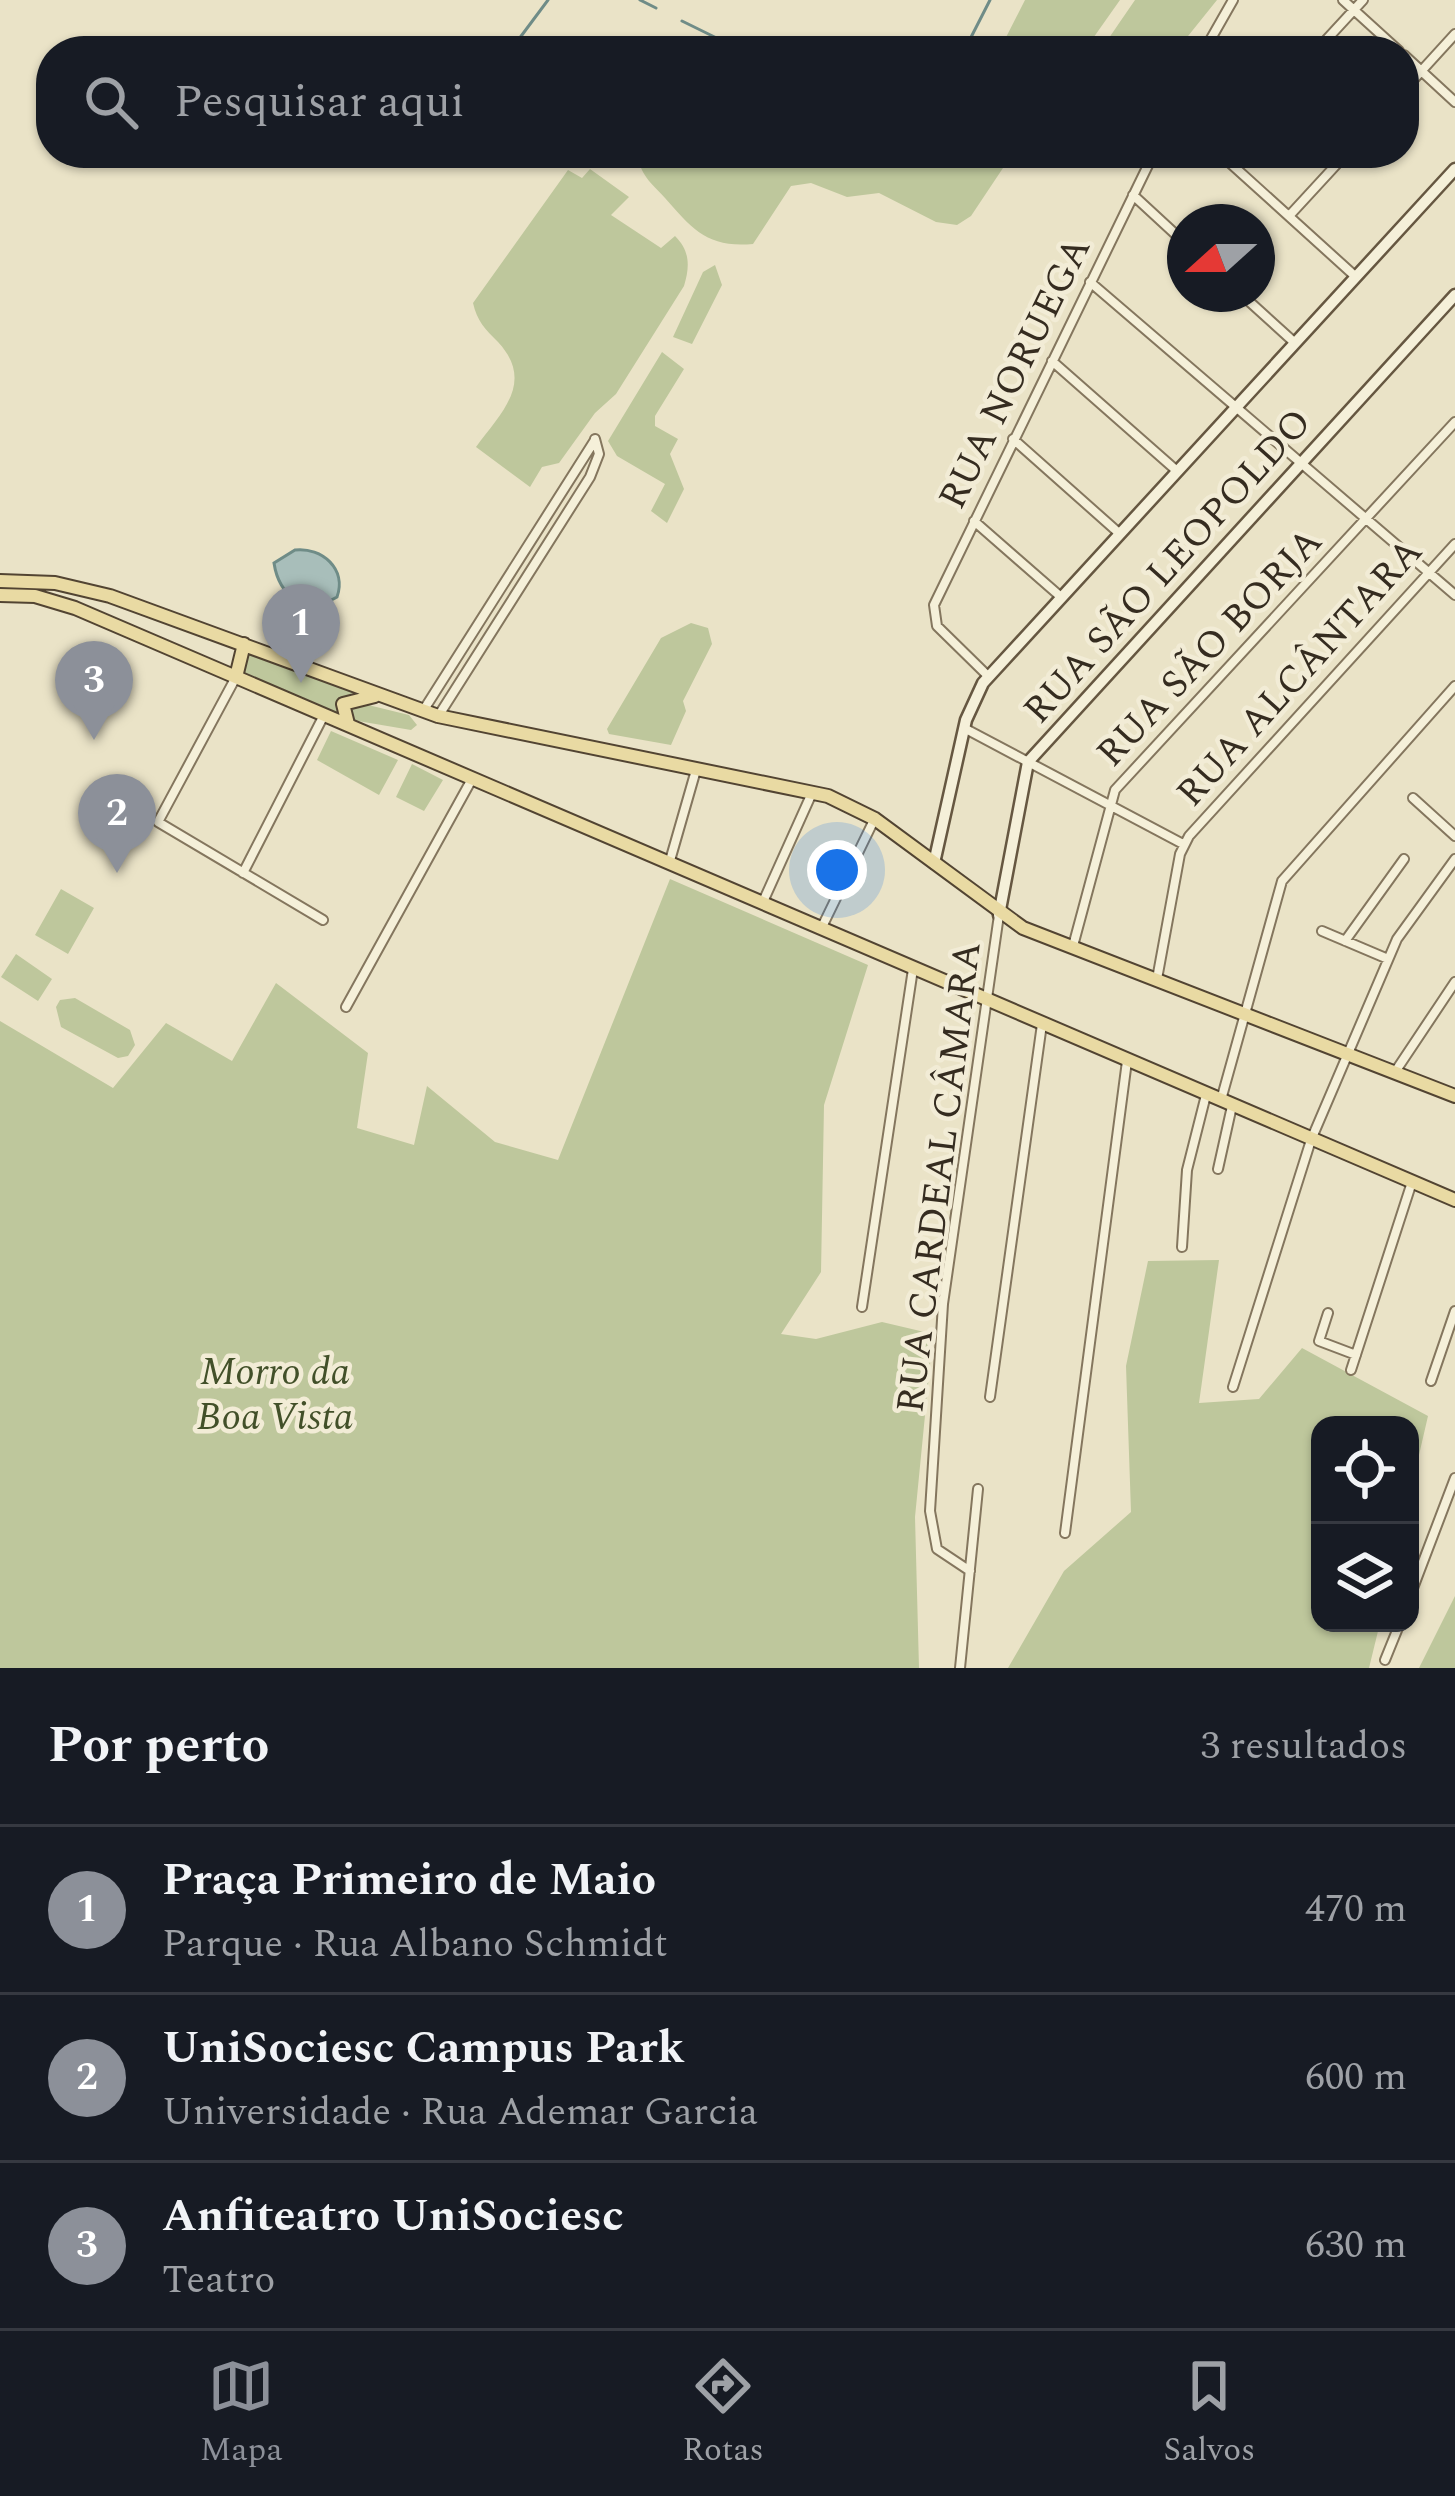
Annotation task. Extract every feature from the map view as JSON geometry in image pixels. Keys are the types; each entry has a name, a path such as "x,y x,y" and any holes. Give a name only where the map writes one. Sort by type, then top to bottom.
{"main road":[{"path":"0,581 82,588 431,713 813,791 875,818 999,914 1455,1096"},
{"path":"0,595 60,602 1455,1200"},
{"path":"236,677 244,644"},
{"path":"351,727 341,711 346,701 367,695 388,698"}],"street":[{"path":"1213,36 1233,0"},
{"path":"1343,0 1383,36"},
{"path":"1330,36 1363,0"},
{"path":"1455,34 1421,71 1455,102"},
{"name":"RUA NORUEGA","path":"988,676 934,620 934,605 1146,168"},
{"path":"1236,168 1356,277"},
{"path":"1289,216 1333,168"},
{"path":"934,863 964,728 988,676 1455,169"},
{"path":"1133,195 1167,226"},
{"path":"1090,282 1455,595"},
{"name":"RUA SÃO LEOPOLDO","path":"999,914 1028,762 1455,295"},
{"path":"1261,312 1295,343"},
{"path":"1052,361 1177,471"},
{"name":"RUA SÃO BORJA","path":"1072,947 1107,804 1455,422"},
{"path":"596,439 597,463 431,713 540,527 596,439"},
{"path":"1013,439 1120,534"},
{"path":"974,521 1061,597"},
{"path":"540,527 552,536"},
{"name":"RUA ALCÂNTARA","path":"1157,980 1183,844 1455,544"},
{"path":"236,677 158,822 323,920"},
{"path":"1218,1169 1245,1014 1282,881 1455,686"},
{"path":"243,873 324,716"},
{"path":"964,728 1183,844"},
{"path":"669,864 696,768"},
{"path":"346,1006 472,779"},
{"path":"761,904 813,791"},
{"path":"1413,798 1455,836"},
{"path":"821,929 875,818"},
{"path":"1346,941 1404,859"},
{"path":"1233,1387 1311,1140 1388,958 1455,859"},
{"path":"1442,875 1455,886"},
{"name":"RUA CARDEAL CÂMARA","path":"970,1571 937,1550 930,1511 945,1282 999,914"},
{"path":"1322,932 1388,958"},
{"path":"862,1307 914,969"},
{"path":"1395,1073 1455,982"},
{"path":"990,1396 1042,1024"},
{"path":"1065,1533 1127,1061"},
{"path":"1182,1247 1187,1170 1205,1095"},
{"path":"1351,1370 1412,1182"},
{"path":"1431,1381 1455,1312"},
{"path":"1328,1313 1319,1341 1356,1355"},
{"path":"1419,1572 1455,1478"},
{"path":"960,1668 978,1489"},
{"path":"1385,1660 1396,1632"}],"green space":[{"path":"1025,0 1120,0 1095,36 1007,36"},
{"path":"1135,0 1217,0 1188,36 1110,36"},
{"path":"641,168 1003,168 971,216 957,225 936,222 879,193 847,197 811,183 791,186 753,244 724,243 703,234"},
{"path":"590,169 629,197 611,215 661,248 675,236 684,247 686,279 616,394 595,413 559,463 542,467 530,487 476,447 511,396 514,370 473,303 568,170 582,178"},
{"path":"715,265 722,285 692,344 673,337 703,272"},
{"path":"662,352 684,369 655,416 655,426 678,439 670,454 684,489 667,523 651,511 665,484 617,456 608,441"},
{"path":"691,623 708,628 712,644 683,701 686,711 671,745 609,734 607,729 661,638"},
{"path":"247,652 357,691 341,699 339,716 245,673 241,668"},
{"path":"360,703 409,715 417,725 411,730 352,720 350,708"},
{"path":"331,731 398,760 379,795 317,760"},
{"path":"412,764 443,780 424,811 396,797"},
{"name":"Morro da Boa Vista","path":"670,879 868,965 824,1105 821,1272 781,1334 816,1339 882,1322 933,1334 915,1517 919,1668 0,1668 0,1021 113,1088 166,1023 232,1061 276,983 368,1053 357,1128 414,1145 427,1086 495,1142 558,1160"},
{"path":"61,889 94,908 68,954 35,935"},
{"path":"16,954 52,979 38,1001 1,977"},
{"path":"75,998 130,1030 135,1045 128,1056 118,1058 61,1027 56,1007 60,1000"},
{"path":"1219,1260 1199,1403 1259,1399 1302,1348 1428,1416 1419,1455 1419,1416 1311,1416 1311,1632 1378,1632 1369,1668 1008,1668 1064,1571 1131,1512 1126,1366 1148,1261"},
{"path":"1455,1596 1455,1668 1419,1668"}],"water":[{"path":"295,550 314,552 330,562 338,577 337,597 315,604 288,593 274,563"}],"waterway":[{"path":"521,36 548,0"},
{"path":"640,0 656,8"},
{"path":"972,36 990,0"},
{"path":"682,21 712,36"}],"place":[{"name":"Praça Primeiro de Maio","path":"301,683"},
{"name":"Anfiteatro UniSociesc","path":"94,740"},
{"name":"UniSociesc Campus Park","path":"117,873"}]}
